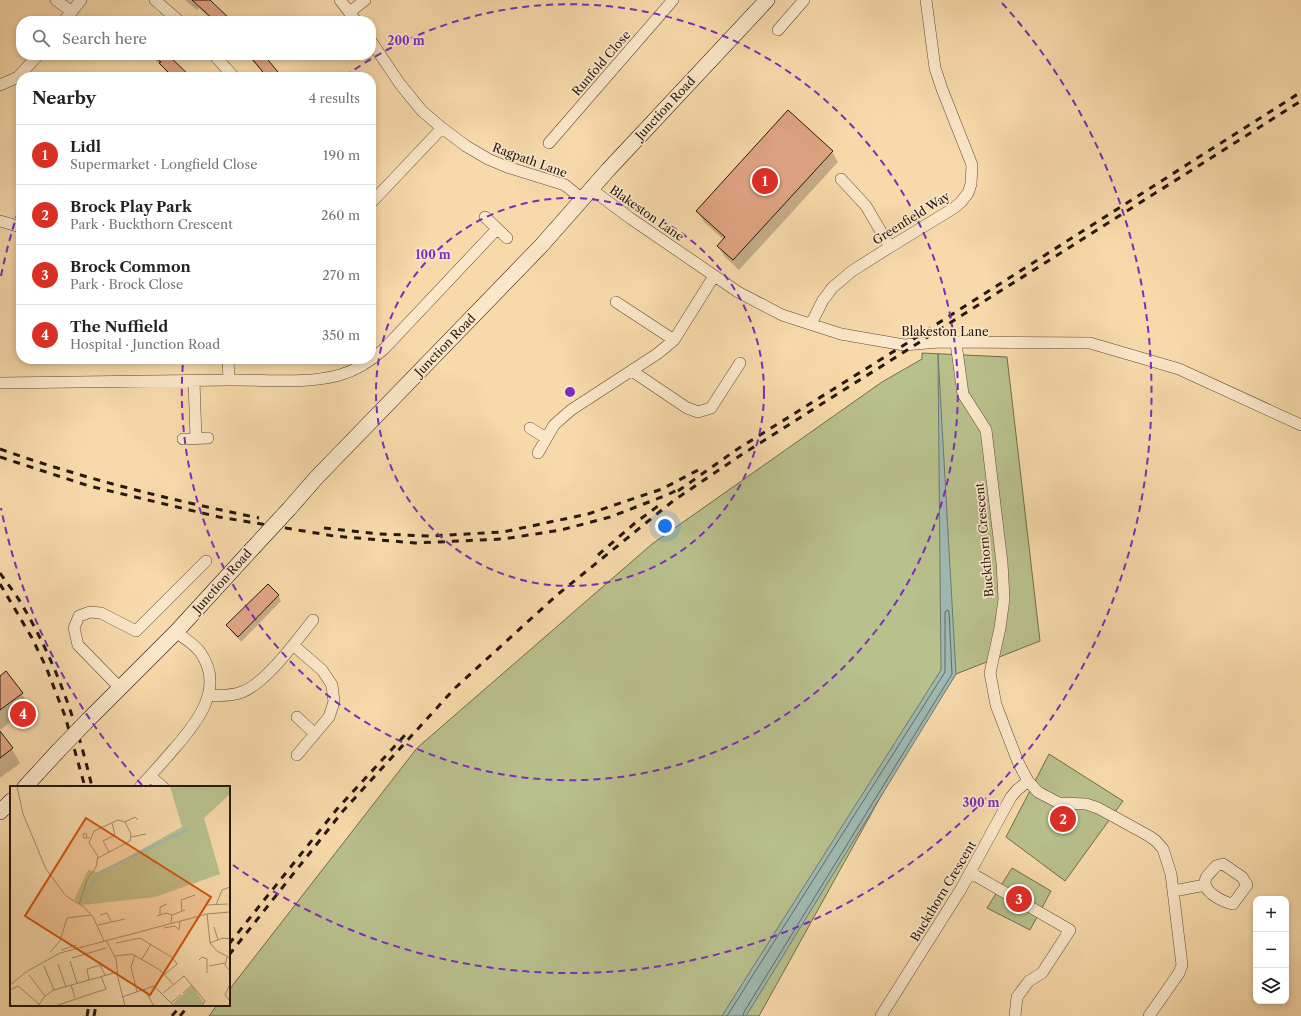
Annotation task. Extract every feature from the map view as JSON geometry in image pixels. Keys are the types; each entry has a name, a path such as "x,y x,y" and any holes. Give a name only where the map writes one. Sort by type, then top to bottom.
{"main road":[{"name":"Junction Road","path":"26,786 87,721 121,689 176,632 317,477 541,246 708,62 767,0"},
{"path":"0,812 10,802"}],"street":[{"path":"56,0 72,12"},
{"path":"68,16 81,0"},
{"path":"155,0 173,16"},
{"path":"340,0 352,16"},
{"path":"354,16 365,0"},
{"name":"Runfold Close","path":"549,143 674,0"},
{"path":"778,30 804,0"},
{"name":"Greenfield Way","path":"811,324 823,300 832,288 852,271 954,208 965,197 971,184 972,165 935,68 926,0"},
{"name":"Ragpath Lane","path":"376,48 400,84 422,110 442,128 466,146 507,167 565,185 587,194"},
{"path":"23,72 33,60"},
{"path":"219,60 229,72"},
{"path":"0,85 16,78"},
{"path":"376,197 442,128"},
{"path":"841,179 866,206 890,247"},
{"name":"Blakeston Lane","path":"587,194 738,292 782,315 841,334 904,345 939,342 1090,343 1179,369 1301,425"},
{"path":"485,217 507,238"},
{"path":"0,221 16,226"},
{"path":"376,356 497,229"},
{"path":"538,453 554,425 571,410 632,371 674,340 714,276"},
{"path":"616,302 674,340"},
{"name":"Buckthorn Crescent","path":"956,343 962,394 986,430 1002,563 1004,599 1000,628 990,673 996,705 1018,762 1028,781 1038,792 1059,803 1086,804 1098,808 1156,841 1163,849 1174,890 1182,965 1179,973 1149,1016"},
{"path":"632,371 687,408 698,412 711,408 740,363"},
{"path":"228,364 229,380"},
{"path":"0,383 307,380 341,375 365,364"},
{"path":"194,381 196,438"},
{"path":"530,428 546,438"},
{"path":"182,439 208,438"},
{"path":"121,689 78,645 74,628 80,616 90,612 101,613 136,631 206,561"},
{"path":"208,695 222,696 242,692 262,680 313,620"},
{"path":"141,786 192,728 203,712 208,695 210,686 209,673 205,662 199,652 176,632"},
{"path":"293,645 322,670 332,685 334,702 329,717 297,755"},
{"path":"297,717 315,734"},
{"path":"150,776 162,786"},
{"name":"Buckthorn Crescent","path":"881,1016 971,873 1012,797 1017,790 1028,781"},
{"path":"971,873 1070,930 1042,972 1029,981 1017,997 1015,1016"},
{"path":"1174,890 1205,885"}],"green space":[{"path":"922,353 1007,357 1040,641 956,674 906,751 759,1016 209,1016 216,1006 230,1006 230,989 417,748 652,544 882,382 922,359"},
{"path":"1049,754 1123,801 1065,881 1006,837"},
{"path":"1012,868 1051,891 1030,930 987,908"}],"water":[{"path":"938,354 956,674 746,1016 722,1016 941,670"}],"building":[{"path":"192,0 210,0 227,16 210,16"},
{"path":"158,60 173,60 186,72 168,72 159,63 161,62"},
{"path":"253,60 268,60 278,72 263,72"},
{"path":"788,110 833,151 733,260 717,246 725,237 696,211"},
{"path":"268,584 279,595 238,637 226,625"},
{"path":"6,671 23,693 0,710 0,676"},
{"path":"0,731 13,748 0,758"}],"railway":[{"path":"678,491 736,450 904,345 1301,92"},
{"path":"230,954 343,811 455,688 557,595 673,501 741,455 1301,101"},
{"path":"0,449 64,470 128,488 259,518"},
{"path":"0,457 89,486 219,517 334,536 415,543 503,539 561,530 610,517 681,488"},
{"path":"324,528 379,534 429,536 503,532 588,514 662,489 704,467"},
{"path":"598,555 635,523 662,503"},
{"path":"0,573 21,603 33,625 64,692 92,786"},
{"path":"0,584 32,638 46,667 65,716 85,786"},
{"path":"230,943 337,809 405,735"},
{"path":"87,1016 89,1006"},
{"path":"94,1016 96,1006"},
{"path":"172,1016 180,1006"},
{"path":"180,1016 188,1006"}],"place":[{"name":"Lidl","path":"765,181"},
{"name":"The Nuffield","path":"23,714"},
{"name":"Brock Play Park","path":"1063,819"},
{"name":"Brock Common","path":"1019,899"}]}
